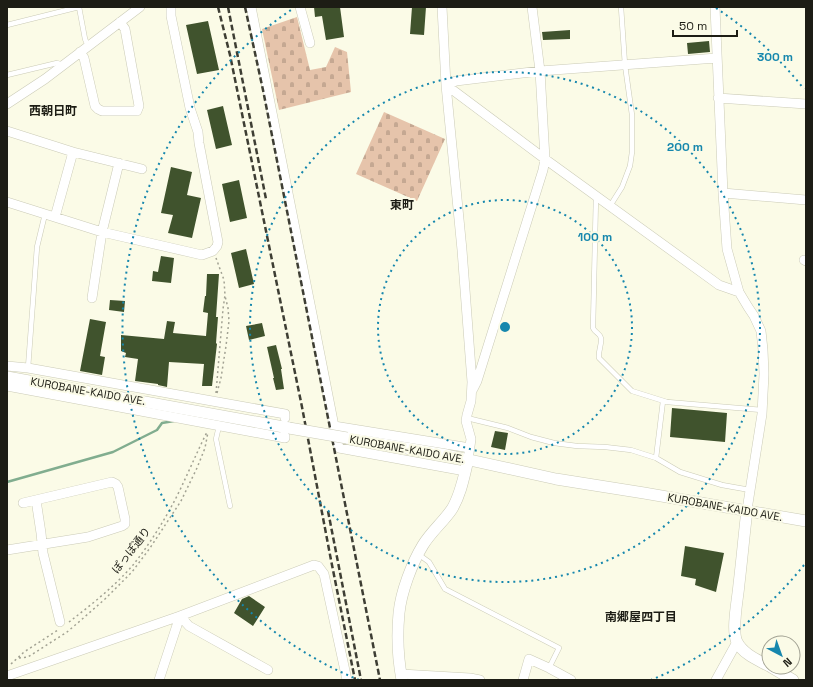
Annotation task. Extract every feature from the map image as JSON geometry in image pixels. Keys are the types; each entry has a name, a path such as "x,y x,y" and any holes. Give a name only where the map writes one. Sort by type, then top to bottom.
{"street":[{"path":"7,104 45,79 140,7"},
{"path":"7,202 102,232 202,255 213,251 218,242 198,132 190,108 170,7"},
{"path":"251,7 339,448 465,471"},
{"path":"300,7 310,43"},
{"path":"442,7 446,85 462,250 472,392 472,401 466,421 471,439 468,460 458,497 451,509 424,543 414,560 404,590 399,612 398,637 402,677 470,678 480,680"},
{"path":"472,392 493,331 543,170 545,159 540,71 532,7"},
{"path":"715,7 718,98 727,249 739,292 754,316 761,331 764,374 762,410 747,510 735,631 737,642 746,652 761,661"},
{"path":"80,52 84,58 95,106 102,111 137,111 139,106 125,29 120,22"},
{"path":"446,85 456,81 540,71 717,58"},
{"path":"446,85 718,285 739,292"},
{"path":"718,98 806,104"},
{"path":"7,131 73,152 142,169"},
{"path":"55,217 73,152"},
{"path":"92,298 102,232 119,163"},
{"path":"723,193 806,200"},
{"path":"7,366 28,368 285,414 285,438 7,386"},
{"name":"KUROBANE-KAIDO AVE.","path":"7,377 286,426 468,460 556,479 806,521"},
{"path":"334,426 470,448"},
{"path":"7,550 88,537 125,524 118,487 112,482 23,503"},
{"path":"36,500 43,553 62,625"},
{"path":"7,676 180,616 314,565 318,566 324,574 347,680"},
{"path":"180,616 189,626 268,670"},
{"path":"162,679 180,616"},
{"path":"716,680 737,642"},
{"path":"523,680 529,660 548,668 567,679"}],"lane":[{"path":"7,25 79,7 85,39 88,46"},
{"path":"610,206 622,186 630,166 632,152 632,115 625,65 621,7"},
{"path":"7,75 57,63 63,65"},
{"path":"596,196 593,328 601,339 598,353 599,358 632,391 662,401 762,410"},
{"path":"28,368 37,247 45,214"},
{"path":"656,458 662,401"},
{"path":"467,418 508,428 531,437 554,443 631,450 656,458 680,472 722,485 750,490"},
{"path":"219,426 216,439 230,506"},
{"path":"418,554 429,562 445,589 559,648 548,668"}],"path":[{"path":"216,257 224,280 229,321 221,378 216,396 222,309 225,295"},
{"name":"ぽっぽ通り","path":"10,665 24,652 102,595 133,565 150,541 175,499 209,428 205,448 180,501 150,548 132,572 105,599 62,636 28,657 18,658"}],"green space":[{"path":"297,17 310,70 326,67 335,47 347,52 351,92 279,110 262,29"},
{"path":"384,112 445,139 417,201 356,174"}],"building":[{"path":"314,7 340,7 344,37 326,40 322,16 315,17"},
{"path":"412,7 426,7 424,35 410,34"},
{"path":"208,21 219,70 197,74 186,25"},
{"path":"570,30 570,39 543,40 542,32"},
{"path":"709,41 710,52 688,54 687,43"},
{"path":"223,106 232,145 216,149 207,110"},
{"path":"171,167 192,172 187,195 201,198 192,238 168,233 173,215 161,213"},
{"path":"239,180 247,218 230,222 222,184"},
{"path":"246,249 254,284 239,288 231,253"},
{"path":"161,256 174,258 171,283 152,281 153,271 158,272"},
{"path":"207,274 219,274 216,317 218,317 217,344 212,386 202,386 204,364 169,362 167,387 158,384 135,381 138,359 125,357 126,353 121,351 121,335 164,339 167,321 175,322 173,333 206,336 208,313 203,312 206,296"},
{"path":"110,300 125,301 124,312 109,310"},
{"path":"90,319 106,322 100,356 105,357 102,375 80,371"},
{"path":"262,323 265,336 249,340 246,326"},
{"path":"276,345 282,369 284,389 276,390 267,347"},
{"path":"672,408 727,413 725,442 670,437"},
{"path":"495,431 508,433 505,450 491,447"},
{"path":"685,546 724,553 716,592 695,585 696,579 681,576"},
{"path":"249,596 265,607 253,626 234,613 242,599"}],"waterway":[{"path":"7,482 113,452 157,430 162,423 174,421"}],"railway":[{"path":"218,7 230,55 302,407 355,680"},
{"path":"228,7 266,199"},
{"path":"245,7 263,90 380,680"},
{"path":"328,511 361,680"}],"district":[{"name":"西朝日町","path":"53,111"},
{"name":"東町","path":"402,205"},
{"name":"南郷屋四丁目","path":"641,617"}]}
